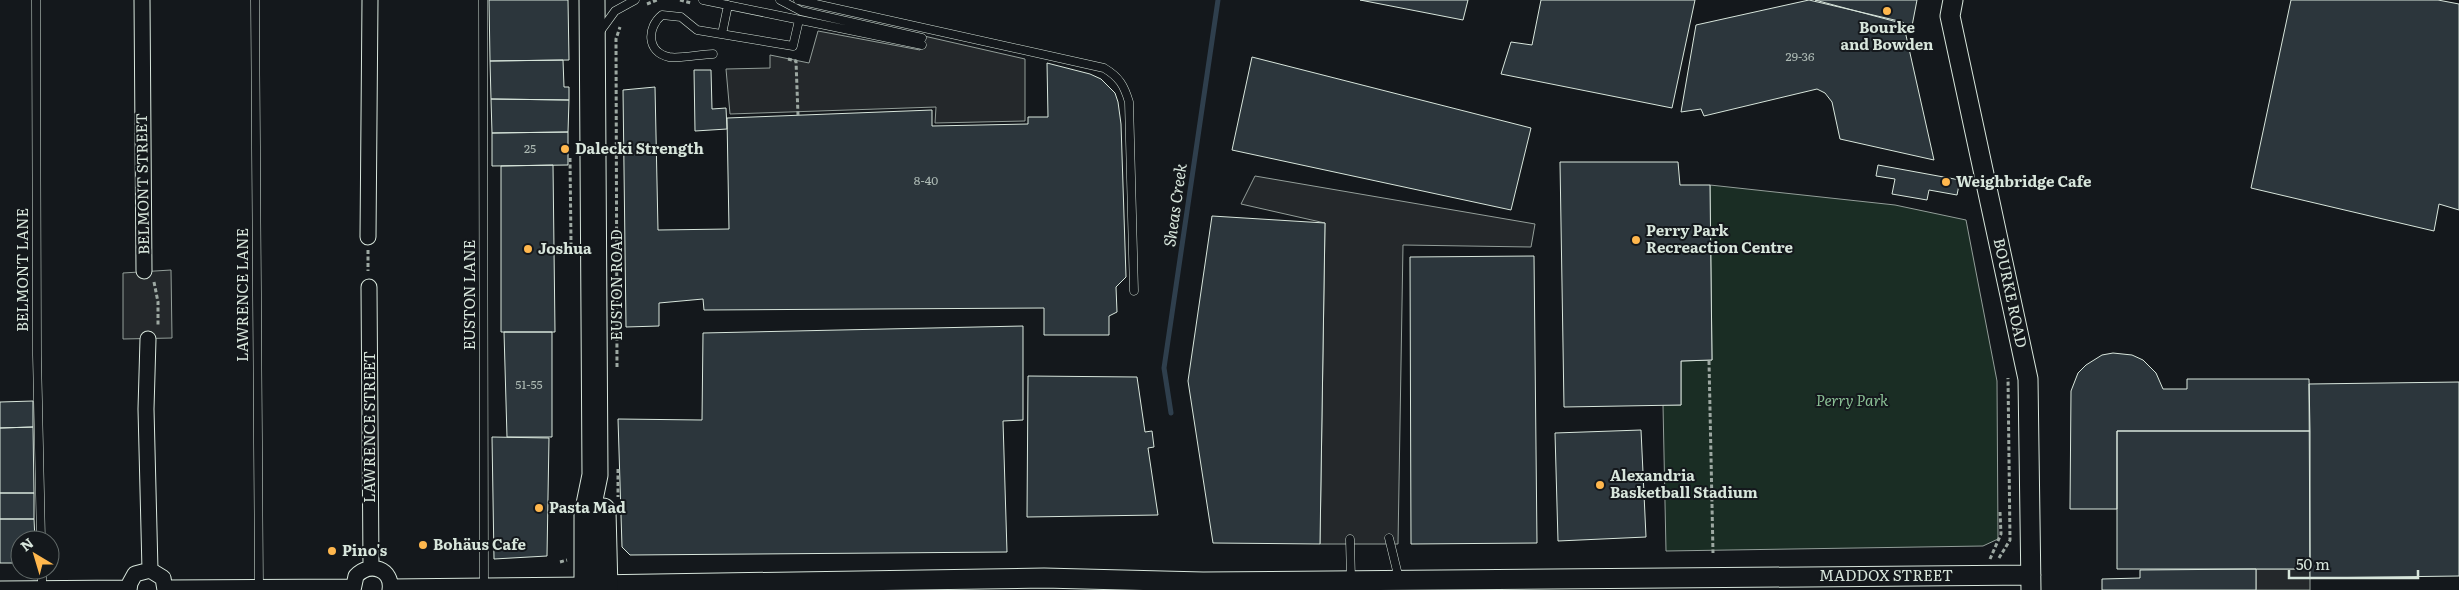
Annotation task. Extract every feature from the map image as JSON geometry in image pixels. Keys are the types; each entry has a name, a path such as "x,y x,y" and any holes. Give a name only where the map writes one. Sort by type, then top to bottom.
{"main road":[{"name":"EUSTON ROAD","path":"592,10 595,475 604,513 596,588"}],"street":[{"name":"BELMONT STREET","path":"142,0 144,271"},
{"path":"368,237 370,0"},
{"name":"BOURKE ROAD","path":"1953,0 1950,16 2028,379 2031,582"},
{"name":"LAWRENCE STREET","path":"368,287 371,567"},
{"path":"148,339 146,409 150,570"},
{"path":"0,589 129,589 136,574 150,570 163,578 165,589 353,588 356,576 360,571 371,567 385,573 390,588"},
{"name":"MADDOX STREET","path":"390,588 596,588 1044,578 1146,585 1351,580 1393,583 1645,582 1994,569 2031,582"}],"lane":[{"name":"BELMONT LANE","path":"36,0 37,346 41,530"},
{"name":"LAWRENCE LANE","path":"255,0 259,589"},
{"name":"EUSTON LANE","path":"483,0 484,588"},
{"path":"592,48 615,10 635,0"},
{"path":"703,0 799,20 922,41 802,11 780,0"},
{"path":"798,0 1104,68 1118,77 1126,89 1129,102 1134,291"},
{"path":"722,34 728,5"},
{"path":"713,54 670,57 659,52 653,46 650,36 651,28 662,15 672,14 681,17 697,30 793,46 799,20"},
{"path":"1389,538 1393,583"},
{"path":"1350,540 1351,580"}],"path":[{"name":"EUSTON ROAD","path":"617,377 616,39 625,20"},
{"path":"368,237 368,287"},
{"name":"BELMONT STREET","path":"144,271 156,283 158,302 158,326 148,339"},
{"path":"1709,361 1712,553"},
{"path":"1994,569 2000,554 2010,540 2008,374"},
{"path":"618,464 618,501"},
{"path":"1994,569 2000,534 2000,512"}],"green space":[{"name":"Perry Park","path":"1710,185 1895,205 1966,220 1997,381 1998,539 1983,546 1666,551 1663,405 1681,405 1681,361 1712,360"}],"shaded area":[{"path":"818,31 920,50 924,36 1025,59 1025,121 935,123 936,107 730,114 726,69 770,68 770,55 809,63"},
{"path":"1255,176 1535,224 1531,247 1403,245 1398,544 1320,544 1325,223 1241,204"},
{"path":"171,270 172,338 123,339 123,273"},
{"path":"2256,569 2310,569 2310,590 2256,590"}],"building":[{"path":"489,0 568,0 569,60 490,61"},
{"path":"1360,0 1468,0 1463,20"},
{"path":"1541,0 1695,0 1672,108 1501,74 1511,42 1532,45"},
{"path":"1809,0 1903,22 1934,160 1840,139 1832,102 1825,93 1817,89 1704,116 1701,109 1681,112 1696,25"},
{"name":"Bourke and Bowden","path":"1815,0 1917,0 1912,26"},
{"path":"2291,0 2438,0 2459,4 2459,210 2439,204 2434,231 2251,188"},
{"path":"1252,57 1531,128 1511,210 1232,150"},
{"path":"563,60 564,87 569,87 569,100 491,99 490,61"},
{"path":"1047,63 1090,74 1101,79 1115,93 1118,102 1121,124 1126,277 1116,287 1117,312 1109,316 1109,335 1044,335 1044,308 704,310 703,299 659,303 659,326 626,327 623,90 655,87 658,230 729,229 727,118 932,110 932,126 1028,124 1028,117 1048,117"},
{"path":"694,70 711,70 712,109 726,108 727,129 695,131"},
{"path":"491,99 569,100 568,132 492,133"},
{"path":"568,132 568,165 492,166 492,133"},
{"name":"Perry Park Recreaction Centre","path":"1560,162 1678,162 1680,185 1710,185 1712,360 1681,361 1681,405 1564,407"},
{"name":"Joshua","path":"553,165 555,332 501,332 501,166"},
{"path":"1878,165 1960,180 1957,195 1929,190 1927,200 1892,194 1895,179 1876,176"},
{"path":"1212,216 1325,223 1320,544 1213,543 1188,381"},
{"path":"1534,256 1537,543 1411,544 1410,257"},
{"path":"1023,326 1023,420 1003,421 1007,552 630,555 622,547 618,419 702,420 703,333"},
{"path":"504,332 552,332 552,437 507,437"},
{"path":"2113,353 2132,355 2143,360 2156,373 2163,389 2187,389 2187,379 2309,379 2310,431 2117,431 2117,509 2070,509 2071,391 2078,373 2086,365 2102,355"},
{"path":"1028,376 1137,377 1145,432 1152,431 1154,447 1148,448 1158,515 1027,517"},
{"path":"2459,382 2459,576 2310,578 2309,384"},
{"path":"33,401 33,427 0,428 0,402"},
{"path":"33,427 34,493 0,493 0,428"},
{"name":"Alexandria Basketball Stadium","path":"1641,430 1646,537 1558,541 1555,433"},
{"path":"2117,431 2310,431 2310,569 2117,569"},
{"path":"492,437 549,438 547,556 494,559"},
{"path":"0,493 34,493 34,519 0,519"},
{"path":"0,519 34,519 35,530 10,530 10,563 0,563"},
{"path":"2256,569 2256,590 2102,590 2102,579 2140,578 2140,570"}],"waterway":[{"name":"Sheas Creek","path":"1171,413 1164,368 1218,0"}],"place":[{"name":"Bourke and Bowden","path":"1887,11"},
{"name":"Dalecki Strength","path":"565,149"},
{"name":"Weighbridge Cafe","path":"1946,182"},
{"name":"Perry Park Recreaction Centre","path":"1636,240"},
{"name":"Joshua","path":"528,249"},
{"name":"Alexandria Basketball Stadium","path":"1600,485"},
{"name":"Pasta Mad","path":"539,508"},
{"name":"Bohäus Cafe","path":"423,545"},
{"name":"Pino's","path":"332,551"}]}
